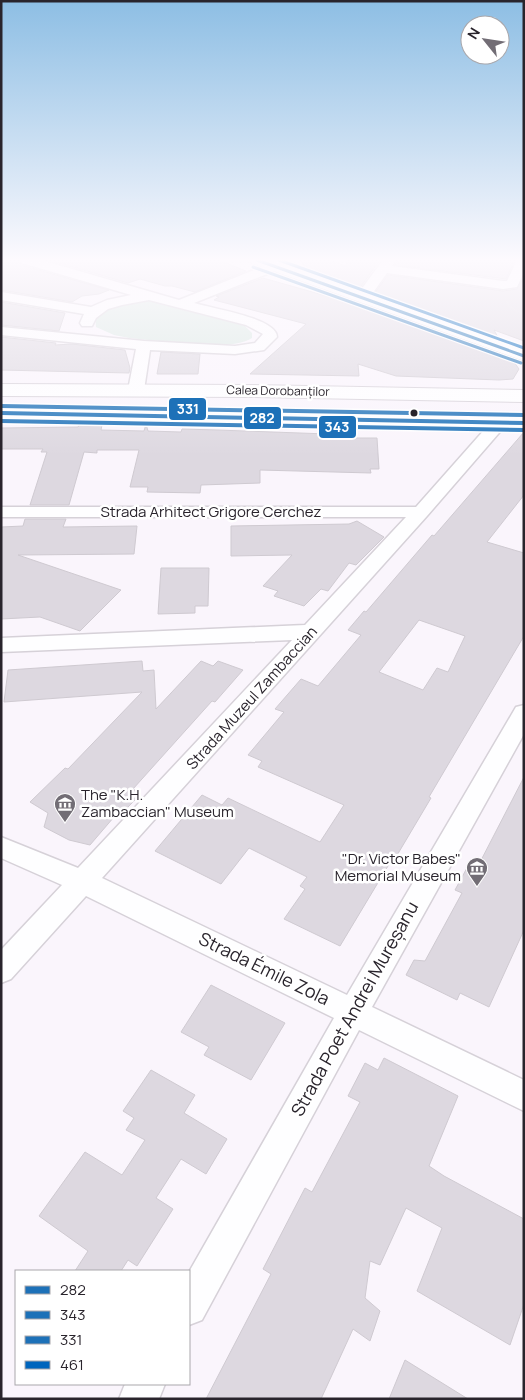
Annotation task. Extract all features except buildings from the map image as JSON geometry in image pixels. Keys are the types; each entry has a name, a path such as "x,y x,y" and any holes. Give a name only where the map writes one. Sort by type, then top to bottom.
{"main road":[{"path":"438,325 524,356"},
{"name":"Calea Dorobanților","path":"1,390 136,390 524,396"},
{"name":"Calea Dorobanților","path":"1,413 524,424"}],"street":[{"path":"87,325 90,339"},
{"path":"1,331 144,345 243,350 259,347 270,337 270,333 259,325"},
{"path":"136,390 144,345"},
{"name":"Strada Muzeul Zambaccian","path":"1,970 84,882 500,423"},
{"name":"Strada Arhitect Grigore Cerchez","path":"1,512 421,512"},
{"path":"1,645 311,632"},
{"name":"Strada Poet Andrei Mureșanu","path":"190,1305 353,1012 524,713"},
{"name":"Strada Émile Zola","path":"1,847 84,882 524,1096"},
{"path":"138,1399 145,1385"}],"shaded area":[{"path":"96,325 243,325 252,333 252,338 228,345 193,344 129,338 114,335 96,327"}],"transit line":[{"name":"343","path":"416,325 521,363"},
{"name":"282","path":"439,325 524,356"},
{"name":"461","path":"461,325 524,348"},
{"name":"331","path":"1,406 524,415"},
{"name":"282","path":"1,413 524,423"},
{"name":"343","path":"1,421 524,430"}],"place":[{"name":"The \"K.H. Zambaccian\" Museum","path":"65,823"},
{"name":"\"Dr. Victor Babes\" Memorial Museum","path":"477,887"}]}
